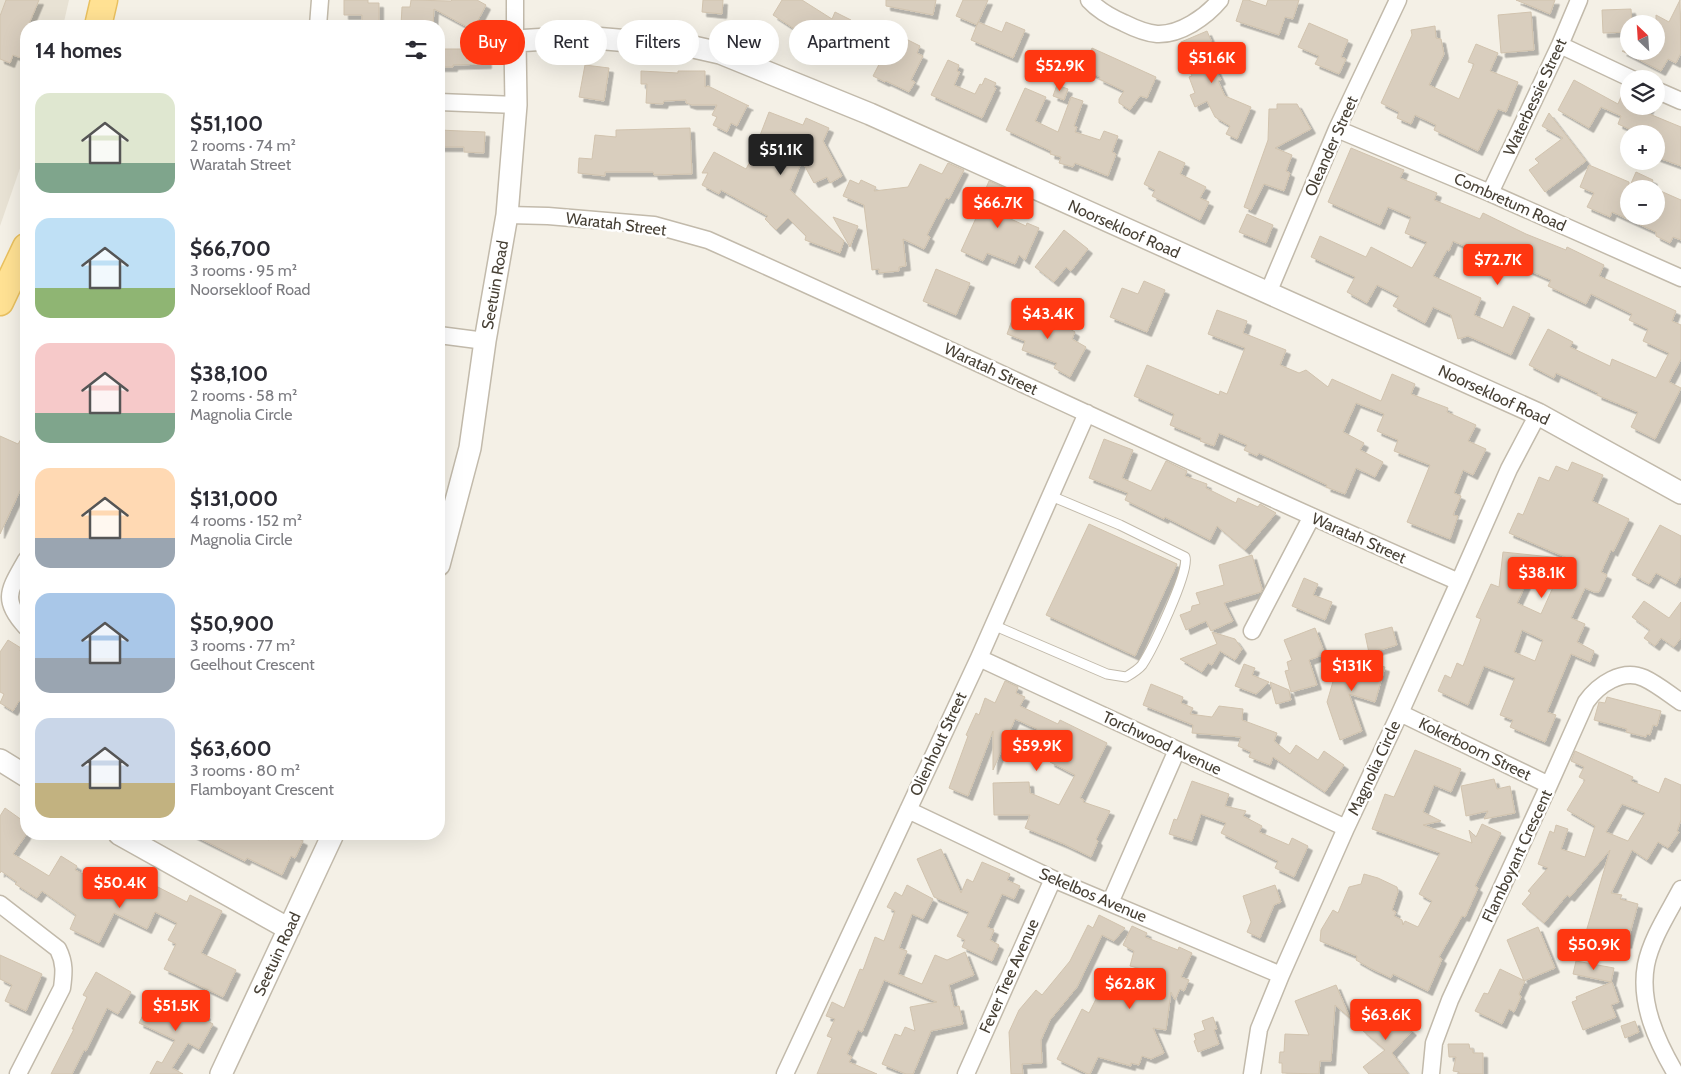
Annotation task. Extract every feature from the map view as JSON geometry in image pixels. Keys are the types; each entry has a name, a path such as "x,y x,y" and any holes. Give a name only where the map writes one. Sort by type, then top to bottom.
{"main road":[{"path":"99,20 104,0"},
{"path":"0,302 20,260"}],"street":[{"path":"318,20 320,0"},
{"name":"Seetuin Road","path":"515,0 515,20"},
{"path":"1089,0 1107,16 1135,28 1158,34 1172,32 1186,26 1205,15 1220,0"},
{"name":"Oleander Street","path":"1268,293 1337,129 1398,0"},
{"name":"Waterbessie Street","path":"1490,193 1560,45 1579,0"},
{"name":"Noorsekloof Road","path":"525,40 582,37 689,46 720,53 870,114 1538,414 1681,494"},
{"path":"1560,45 1620,73"},
{"name":"Seetuin Road","path":"445,543 470,448 485,341 507,216 516,105 515,65"},
{"path":"1665,94 1681,102"},
{"path":"445,102 516,105"},
{"name":"Combretum Road","path":"1337,129 1490,193 1681,278"},
{"name":"Waratah Street","path":"507,216 548,216 654,225 708,240 1087,413 1311,518 1459,582"},
{"path":"445,337 485,341"},
{"name":"Olienhout Street","path":"785,1074 979,658 1087,413"},
{"name":"Magnolia Circle","path":"1252,1074 1259,1029 1281,975 1509,468 1538,414"},
{"path":"1252,631 1311,518"},
{"path":"20,570 10,587 9,604 20,621"},
{"name":"Torchwood Avenue","path":"979,658 1346,828"},
{"name":"Flamboyant Crescent","path":"1431,1074 1434,1044 1450,1000 1586,702 1593,693 1611,680 1633,676 1643,678 1681,702"},
{"name":"Kokerboom Street","path":"1400,713 1549,786"},
{"path":"1110,903 1177,750"},
{"path":"0,760 20,772"},
{"name":"Sekelbos Avenue","path":"908,810 1053,879 1281,975"},
{"path":"130,840 289,929"},
{"name":"Seetuin Road","path":"221,1074 330,840"},
{"name":"Fever Tree Avenue","path":"966,1074 1053,879"},
{"path":"1676,1074 1656,1036 1648,1013 1645,987 1646,965 1654,942 1681,889"},
{"path":"0,904 58,949 64,965 62,988 18,1074"}],"lane":[{"path":"993,625 1107,674 1126,677 1141,667 1164,621 1181,582 1186,564 1185,557 1120,525 1051,496"}],"shaded area":[{"path":"0,0 69,0 64,20 20,20 20,168 0,226"}],"building":[{"path":"6,0 39,0 31,20 20,20 20,58 13,55 10,63 0,59 0,16"},
{"path":"344,0 368,0 368,3 379,3 379,20 362,20 362,15 344,15"},
{"path":"411,0 477,0 486,5 478,20 460,20 460,23 434,9 433,20 401,20 402,7 410,7"},
{"path":"703,0 723,0 722,14 702,12"},
{"path":"782,0 802,0 832,19 835,12 851,20 789,20 789,25 773,15"},
{"path":"886,0 936,0 933,15 886,6"},
{"path":"963,0 988,0 977,25 956,16"},
{"path":"1243,0 1266,6 1268,0 1299,0 1293,19 1285,17 1279,35 1236,21"},
{"path":"1516,0 1555,0 1550,14"},
{"path":"1680,0 1681,53 1676,63 1668,59 1662,70 1659,70 1640,60 1665,60 1665,20 1669,22"},
{"path":"1631,9 1631,15 1620,15 1620,32 1603,33 1602,10"},
{"path":"1531,12 1534,50 1501,53 1498,15"},
{"path":"978,22 1002,32 1006,22 1025,30 1013,58 971,40"},
{"path":"1309,23 1348,40 1341,57 1346,59 1339,74 1315,64 1319,56 1298,47"},
{"path":"1435,26 1436,38 1441,39 1444,54 1429,85 1459,99 1474,64 1468,62 1476,44 1498,53 1490,71 1518,82 1506,112 1498,109 1478,151 1434,130 1436,125 1415,115 1411,124 1397,118 1399,112 1381,103 1412,35 1411,30"},
{"path":"1207,31 1213,45 1211,46 1219,63 1214,65 1221,80 1218,81 1225,96 1251,107 1237,139 1226,134 1230,126 1215,117 1207,101 1195,107 1190,95 1195,93 1189,77 1192,76 1184,60 1188,58 1181,42"},
{"path":"908,40 920,46 917,53 923,56 911,80 915,82 909,92 873,76 879,65 908,65"},
{"path":"1092,48 1156,77 1147,98 1140,96 1130,110 1119,103 1119,99 1124,91 1082,69"},
{"path":"445,49 460,49 460,65 445,67"},
{"path":"948,60 959,65 957,71 960,72 954,85 975,94 985,78 996,83 994,87 996,88 982,118 931,95"},
{"path":"585,65 609,68 604,101 579,97"},
{"path":"641,71 678,73 678,71 705,71 705,87 708,86 749,106 747,106 737,126 731,123 727,132 713,125 717,117 712,115 717,105 692,105 686,103 686,100 664,101 663,104 646,103 647,84 641,84"},
{"path":"1574,80 1618,104 1620,99 1620,115 1652,115 1681,127 1681,166 1665,160 1665,125 1620,125 1618,124 1621,116 1601,107 1589,128 1558,110"},
{"path":"1057,85 1068,89 1064,100 1053,96"},
{"path":"1025,88 1046,97 1035,121 1058,132 1071,97 1083,101 1074,126 1077,127 1075,132 1100,140 1104,131 1118,136 1112,152 1116,154 1108,176 1075,163 1073,167 1059,163 1061,157 1050,154 1051,151 1006,130"},
{"path":"1277,104 1297,104 1311,129 1275,148 1292,155 1286,171 1290,173 1284,191 1264,184 1251,210 1244,207 1268,140 1269,109 1277,109"},
{"path":"769,112 803,125 806,118 829,128 823,141 842,176 830,183 827,177 814,183 802,161 790,190 844,241 840,253 805,240 806,236 788,218 776,230 765,219 768,216 721,190 719,194 702,185 708,173 702,173 714,152 746,169 762,139 759,138"},
{"path":"1549,113 1586,161 1545,192 1529,170 1539,163 1535,159 1563,138 1542,126"},
{"path":"690,128 692,174 654,175 653,172 605,172 605,176 578,173 579,158 592,159 595,135 616,137 616,130"},
{"path":"445,130 485,132 484,153 464,152 464,147 445,147"},
{"path":"1351,148 1404,170 1400,178 1437,193 1434,200 1480,219 1483,213 1526,234 1566,250 1567,247 1604,265 1599,276 1676,311 1672,321 1681,325 1681,359 1669,382 1681,388 1655,439 1631,427 1638,412 1597,395 1598,393 1556,373 1554,378 1529,365 1548,329 1573,342 1570,347 1610,366 1612,359 1656,378 1669,353 1643,341 1648,329 1629,320 1632,314 1591,294 1586,304 1548,286 1551,280 1508,261 1506,263 1466,244 1464,246 1453,241 1433,276 1481,298 1474,315 1503,328 1513,306 1530,314 1511,355 1468,336 1458,339 1451,315 1433,307 1425,323 1393,306 1399,296 1377,285 1367,303 1347,292 1355,277 1311,257 1320,236 1366,257 1371,247 1412,268 1427,242 1405,233 1411,217 1388,207 1380,225 1328,202"},
{"path":"1159,151 1185,163 1180,174 1206,187 1200,198 1209,202 1200,220 1152,196 1155,190 1144,184"},
{"path":"948,163 964,170 949,199 946,198 927,235 930,237 924,249 903,239 906,266 899,267 899,271 879,273 879,269 872,270 864,205 843,196 850,180 859,184 861,180 876,187 874,191 908,187 920,164 942,174"},
{"path":"1589,165 1624,180 1620,180 1620,216 1612,212 1610,217 1587,207 1594,193 1580,187"},
{"path":"1636,172 1653,180 1632,180"},
{"path":"989,181 1012,191 1002,215 1026,226 1027,223 1039,228 1025,260 1019,255 1015,264 987,253 983,261 961,251 976,218 974,217"},
{"path":"1665,193 1681,200 1681,240 1673,237 1670,243 1656,236 1656,232 1641,225 1665,225"},
{"path":"1247,214 1273,225 1266,243 1239,232"},
{"path":"833,217 858,226 850,247"},
{"path":"1064,230 1088,249 1071,271 1066,267 1054,282 1035,267"},
{"path":"936,269 970,283 956,315 923,301"},
{"path":"1144,281 1165,290 1147,332 1110,317 1122,288 1138,294"},
{"path":"1217,310 1247,321 1243,333 1286,350 1280,365 1299,373 1306,370 1328,387 1332,379 1381,401 1392,374 1415,384 1411,394 1448,408 1447,412 1476,425 1468,441 1486,449 1473,475 1463,470 1454,493 1461,496 1453,515 1458,516 1450,539 1407,522 1430,465 1394,451 1398,440 1377,431 1384,414 1356,403 1343,432 1364,443 1360,450 1383,462 1375,477 1356,468 1345,494 1326,487 1327,485 1259,453 1257,456 1244,450 1247,445 1219,433 1214,446 1200,441 1201,438 1170,425 1174,414 1134,396 1147,365 1219,395 1220,391 1227,394 1245,348 1208,334"},
{"path":"1034,311 1053,319 1075,332 1072,339 1086,347 1070,377 1054,368 1057,363 1022,350 1025,341 1007,334 1015,312 1031,318"},
{"path":"0,436 18,444 20,441 20,491 0,534"},
{"path":"1104,439 1133,450 1122,478 1151,491 1166,461 1187,471 1185,476 1207,484 1206,488 1236,503 1238,498 1258,507 1260,504 1276,513 1245,550 1217,526 1210,540 1165,517 1164,519 1125,500 1128,493 1089,478"},
{"path":"1572,462 1603,475 1592,501 1629,519 1601,572 1607,575 1599,592 1585,588 1571,618 1585,624 1577,642 1594,651 1590,662 1571,654 1547,712 1556,715 1545,742 1510,727 1513,720 1500,715 1515,678 1484,666 1468,705 1438,691 1445,675 1451,678 1457,663 1463,666 1481,619 1476,617 1491,584 1499,587 1503,552 1570,559 1509,533 1518,513 1523,515 1539,477 1549,481 1556,466 1568,471","holes":["1527,582 1554,585 1541,614 1517,603","1522,630 1543,640 1535,661 1514,652"]},
{"path":"1089,524 1177,564 1135,656 1046,615"},
{"path":"1660,525 1681,536 1681,575 1676,584 1656,573 1649,584 1632,575"},
{"path":"1252,555 1262,589 1261,592 1224,603 1233,621 1211,631 1206,621 1186,630 1180,615 1191,611 1192,606 1200,604 1196,593 1224,585 1219,565"},
{"path":"1304,578 1318,584 1313,595 1332,602 1325,620 1292,606"},
{"path":"1644,601 1669,618 1681,602 1681,638 1674,647 1661,638 1655,646 1644,638 1650,630 1632,617"},
{"path":"1392,627 1397,645 1369,653 1365,634"},
{"path":"1315,628 1325,654 1309,660 1317,685 1291,692 1285,671 1289,670 1287,662 1292,660 1284,640"},
{"path":"1212,632 1235,639 1242,649 1235,660 1220,651 1212,665 1208,663 1202,672 1180,659 1217,644"},
{"path":"8,640 20,647 20,702 13,711 0,703 4,694 0,692 0,652"},
{"path":"1341,654 1385,667 1375,702 1349,694 1362,731 1340,740 1327,702"},
{"path":"1244,664 1255,668 1252,675 1269,682 1256,694 1235,686"},
{"path":"1005,681 1018,687 1016,693 1025,697 1020,706 1058,724 1060,720 1107,743 1080,798 1084,800 1083,802 1110,811 1096,839 1098,841 1091,857 1025,828 1030,815 994,815 993,783 1029,782 1030,793 1059,805 1075,775 1050,762 1055,751 1031,741 1037,729 1015,719 993,770 993,731 968,796 949,788 968,736 966,735 976,713 979,715 985,698 995,703"},
{"path":"1270,682 1289,690 1291,700 1276,704"},
{"path":"1151,684 1183,697 1181,703 1193,708 1190,714 1212,717 1219,706 1243,709 1242,720 1277,733 1274,741 1290,754 1296,745 1318,760 1324,751 1344,765 1325,792 1273,757 1270,765 1249,757 1251,752 1238,746 1241,737 1192,733 1193,725 1143,705"},
{"path":"1607,697 1661,711 1657,726 1653,725 1650,735 1647,734 1646,737 1626,732 1627,729 1594,720 1599,702 1605,703"},
{"path":"1415,750 1461,769 1451,792 1434,785 1423,812 1441,821 1423,825 1472,843 1469,830 1476,837 1482,824 1501,833 1475,886 1478,888 1465,917 1462,916 1439,957 1442,959 1428,991 1393,974 1391,978 1356,960 1357,956 1320,941 1321,930 1333,910 1338,913 1349,887 1361,884 1364,874 1397,887 1398,892 1392,910 1396,912 1394,916 1402,920 1403,925 1405,921 1418,927 1432,901 1419,894 1440,853 1372,829 1385,794 1394,797"},
{"path":"1575,751 1633,777 1631,781 1659,793 1665,778 1681,785 1681,820 1677,831 1679,832 1668,848 1658,842 1647,860 1632,850 1611,893 1622,895 1620,899 1638,904 1627,944 1586,932 1610,850 1570,897 1567,895 1544,923 1522,904 1531,893 1528,891 1548,868 1538,864 1550,831 1554,833 1556,825 1568,829 1561,849 1585,857 1595,826 1567,810 1585,780 1579,777 1584,767 1571,761","holes":["1622,804 1645,813 1628,841 1606,832"]},
{"path":"1494,779 1497,789 1510,786 1515,813 1484,819 1488,811 1466,816 1461,786"},
{"path":"1192,781 1229,794 1225,806 1246,811 1243,816 1262,826 1259,832 1289,845 1292,838 1308,846 1294,877 1275,868 1278,861 1221,833 1226,823 1201,814 1192,841 1169,834 1174,819 1177,820"},
{"path":"5,808 20,819 20,840 23,840 13,854 49,876 61,856 77,866 75,870 127,895 131,887 147,895 152,884 187,902 190,895 222,911 201,953 236,970 223,997 164,969 176,944 168,940 177,923 155,912 147,929 114,913 99,943 70,929 76,915 42,891 37,898 15,884 17,882 1,871 0,873 0,816"},
{"path":"203,840 303,841 295,858 291,856 282,875 247,858 245,861"},
{"path":"941,849 961,893 967,879 973,882 982,862 1010,874 1007,880 1020,886 1014,899 1002,894 987,927 994,930 990,940 999,945 992,961 962,947 965,940 957,936 969,912 934,897 917,859"},
{"path":"907,885 933,899 923,919 912,914 899,948 907,951 898,974 922,984 935,955 947,960 965,952 974,975 949,985 954,1007 959,1006 963,1024 931,1031 913,1074 906,1074 882,1064 895,1034 901,1036 905,1027 915,1031 910,1007 937,1002 884,980 862,1032 858,1030 847,1054 852,1057 849,1062 877,1074 817,1074 832,1038 827,1036 835,1019 826,1016 832,1002 844,1008 860,969 863,970 875,937 884,941 895,911 887,907 895,892 902,896"},
{"path":"1275,885 1281,902 1274,905 1260,938 1247,932 1251,922 1243,896"},
{"path":"1099,915 1125,928 1114,941 1102,935 1077,987 1050,1020 1041,1040 1042,1063 1022,1064 1023,1074 1011,1074 1009,1032 1019,1010 1036,990 1042,995 1070,961 1088,925 1093,928"},
{"path":"1132,926 1147,933 1145,937 1178,950 1179,947 1192,953 1181,977 1189,980 1184,991 1180,989 1175,1000 1171,992 1166,1030 1153,1028 1164,1053 1151,1059 1142,1056 1139,1065 1131,1063 1131,1066 1098,1057 1090,1074 1088,1074 1057,1059 1082,1009 1089,1013 1099,993 1107,997 1109,993 1129,1002 1142,969 1130,966 1134,951 1123,945"},
{"path":"1538,927 1555,968 1524,981 1507,940"},
{"path":"0,955 42,974 26,1011 5,1001 12,985 0,979"},
{"path":"1576,961 1614,968 1611,982 1573,974"},
{"path":"1500,969 1525,981 1519,994 1521,997 1514,1012 1509,1009 1502,1024 1475,1011 1484,993 1488,994"},
{"path":"96,972 131,992 118,1014 107,1008 86,1051 84,1050 72,1074 51,1074 74,1029 72,1029 87,997 83,995"},
{"path":"1612,982 1619,1002 1611,1005 1616,1017 1583,1030 1572,1002 1577,1000 1576,997"},
{"path":"1336,985 1350,1018 1335,1005 1331,1061 1320,1061 1319,1074 1282,1073 1282,1063 1279,1063 1280,1052 1284,1052 1285,1034 1309,1035 1295,1001"},
{"path":"150,1001 183,1017 189,1006 206,1015 204,1019 213,1024 199,1049 188,1043 172,1068 183,1074 150,1074 157,1061 162,1063 175,1040 139,1023"},
{"path":"1382,1004 1412,1031 1392,1053 1408,1074 1369,1074 1363,1067 1385,1050 1362,1030 1362,1025"},
{"path":"1213,1017 1217,1029 1214,1030 1219,1044 1198,1052 1194,1041 1196,1040 1194,1034 1205,1030 1202,1021"},
{"path":"1635,1021 1639,1032 1625,1038 1621,1026"},
{"path":"1448,1044 1469,1044 1470,1049 1473,1049 1473,1053 1483,1053 1483,1074 1459,1074 1459,1072 1453,1071 1456,1057 1449,1057"}]}
